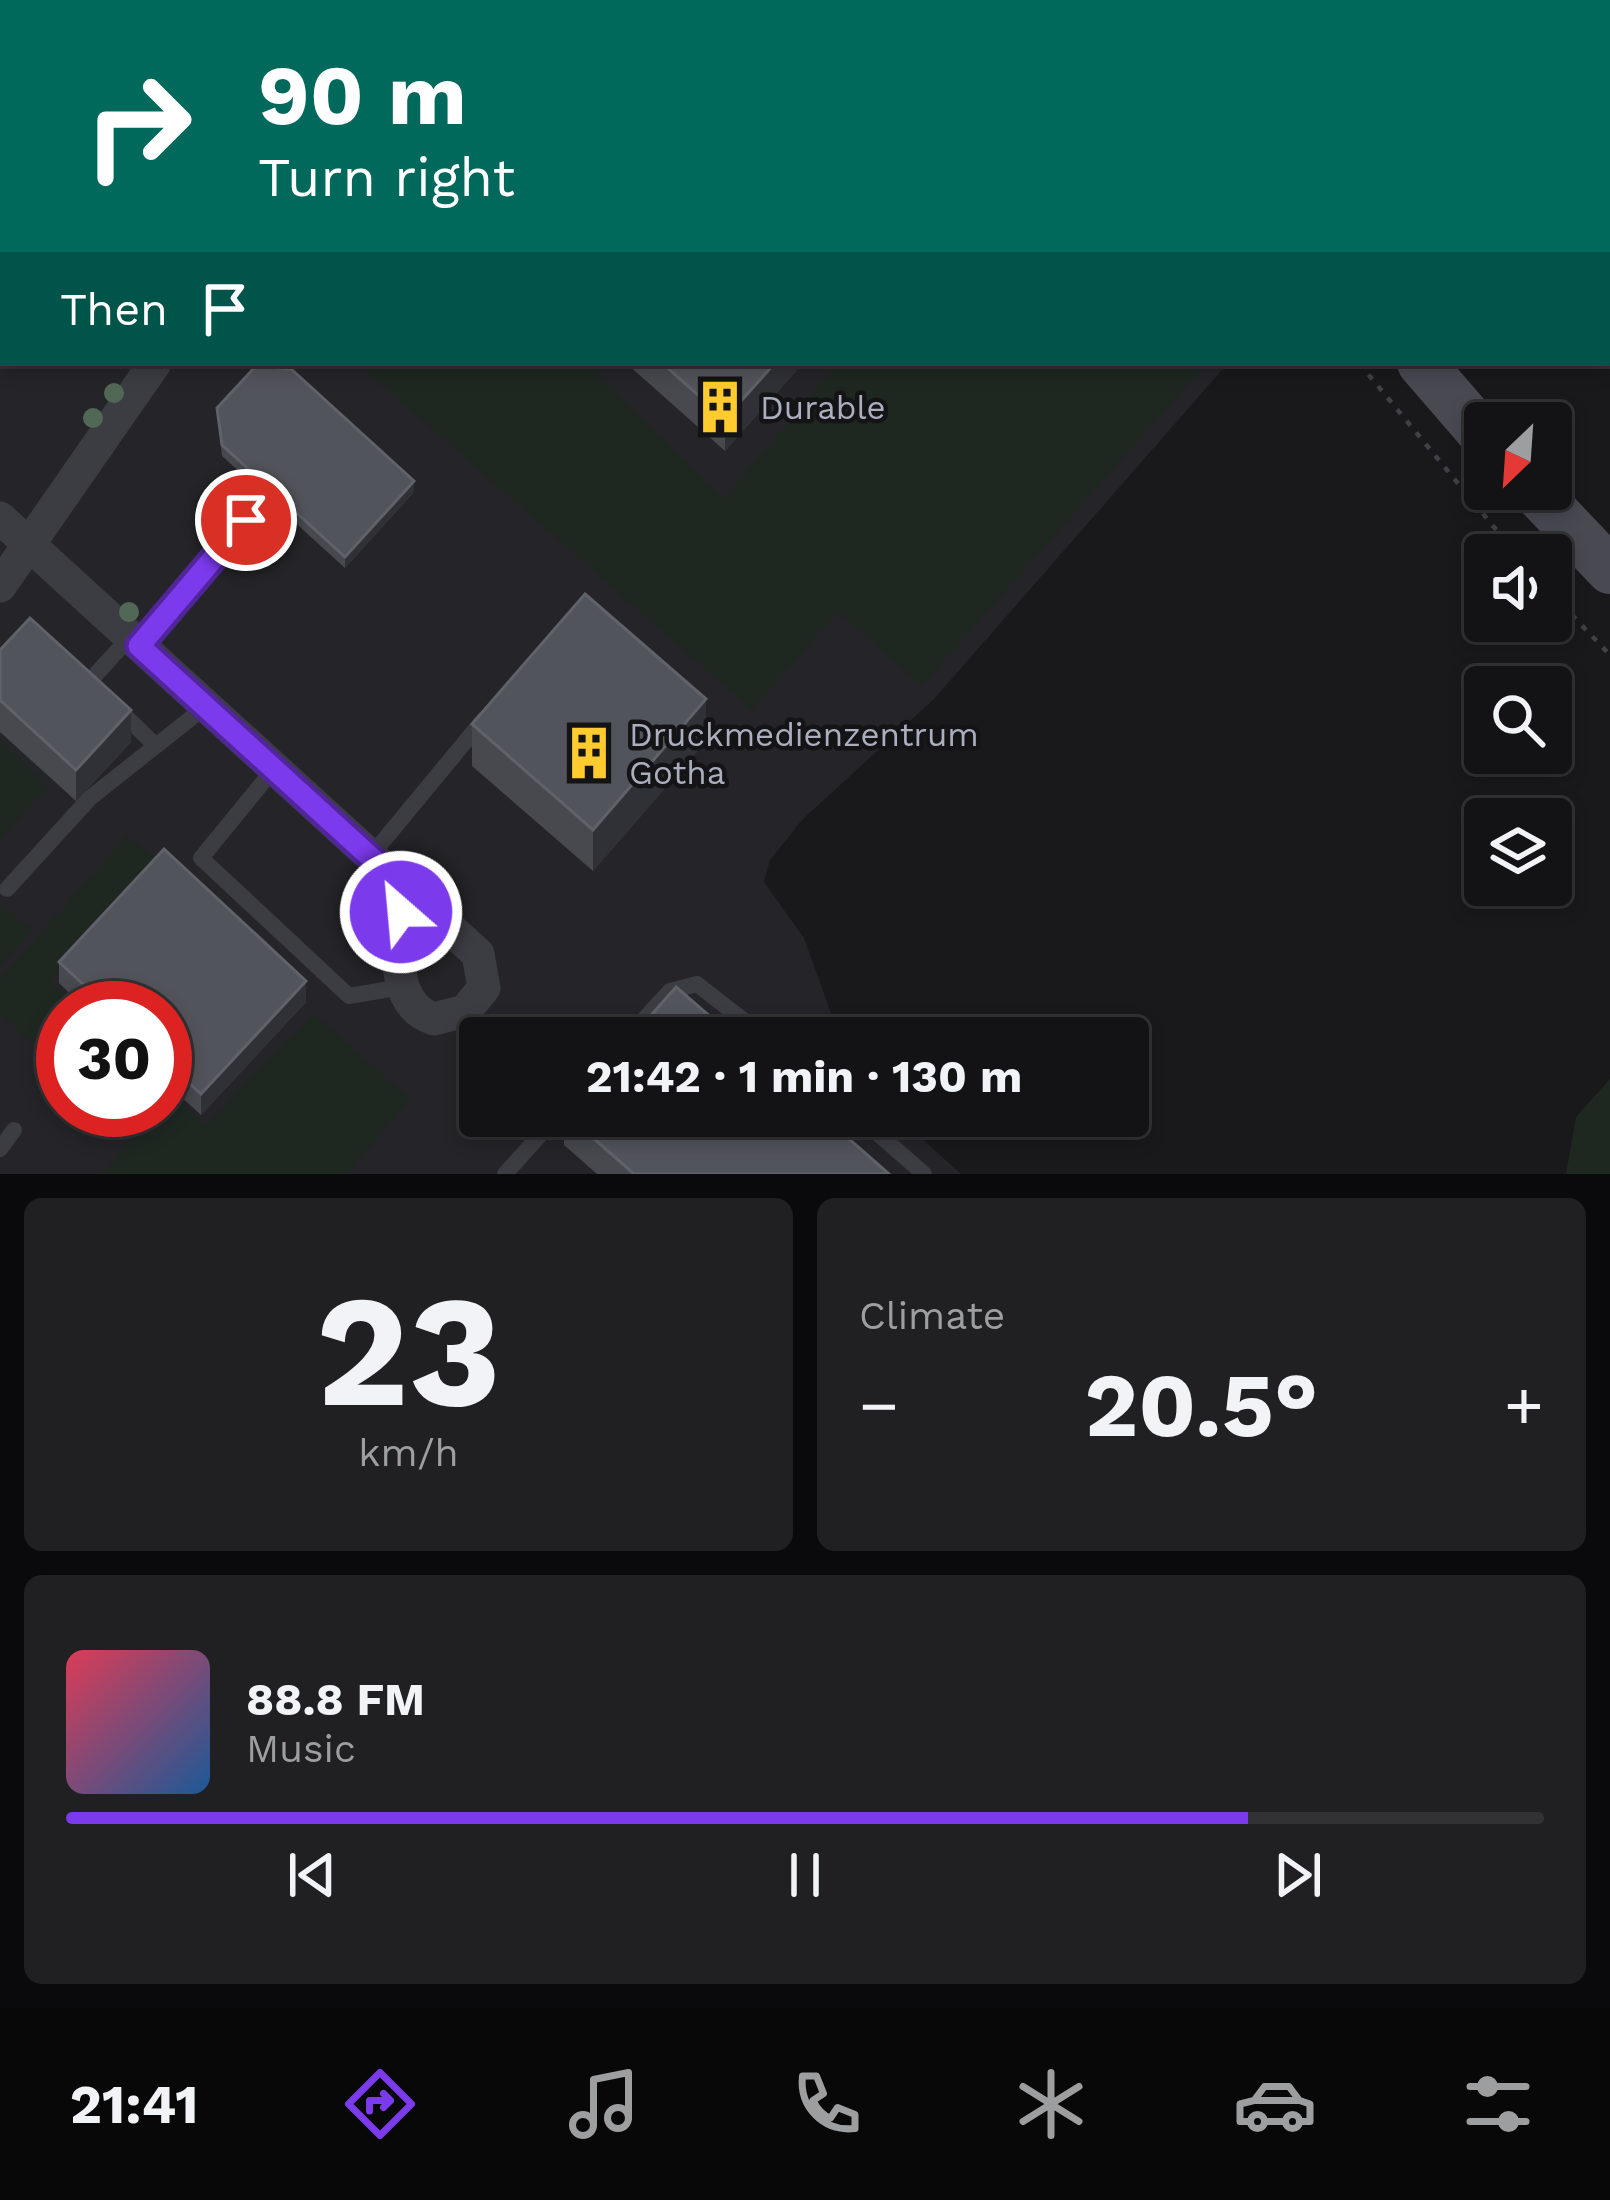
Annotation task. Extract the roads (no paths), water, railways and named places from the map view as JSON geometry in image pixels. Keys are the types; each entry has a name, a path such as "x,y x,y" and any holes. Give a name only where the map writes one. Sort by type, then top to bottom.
{"main road":[{"path":"1423,366 1464,412"},
{"path":"1553,510 1610,570"}],"street":[{"path":"0,586 153,366"},
{"path":"0,518 478,954 486,978 475,1002 441,1018 418,1011 402,987 401,885"}],"lane":[{"path":"89,682 134,642 246,520"},
{"path":"72,666 154,744"},
{"path":"8,890 90,798 205,707"},
{"path":"370,857 494,708"},
{"path":"273,770 201,858 350,996 402,987"},
{"path":"646,1017 670,991 697,984 739,1017"},
{"path":"0,1149 14,1130"},
{"path":"505,1174 538,1137"},
{"path":"882,1137 924,1174"}],"place":[{"name":"Durable","path":"720,407"},
{"name":"Druckmedienzentrum Gotha","path":"589,753"}]}
